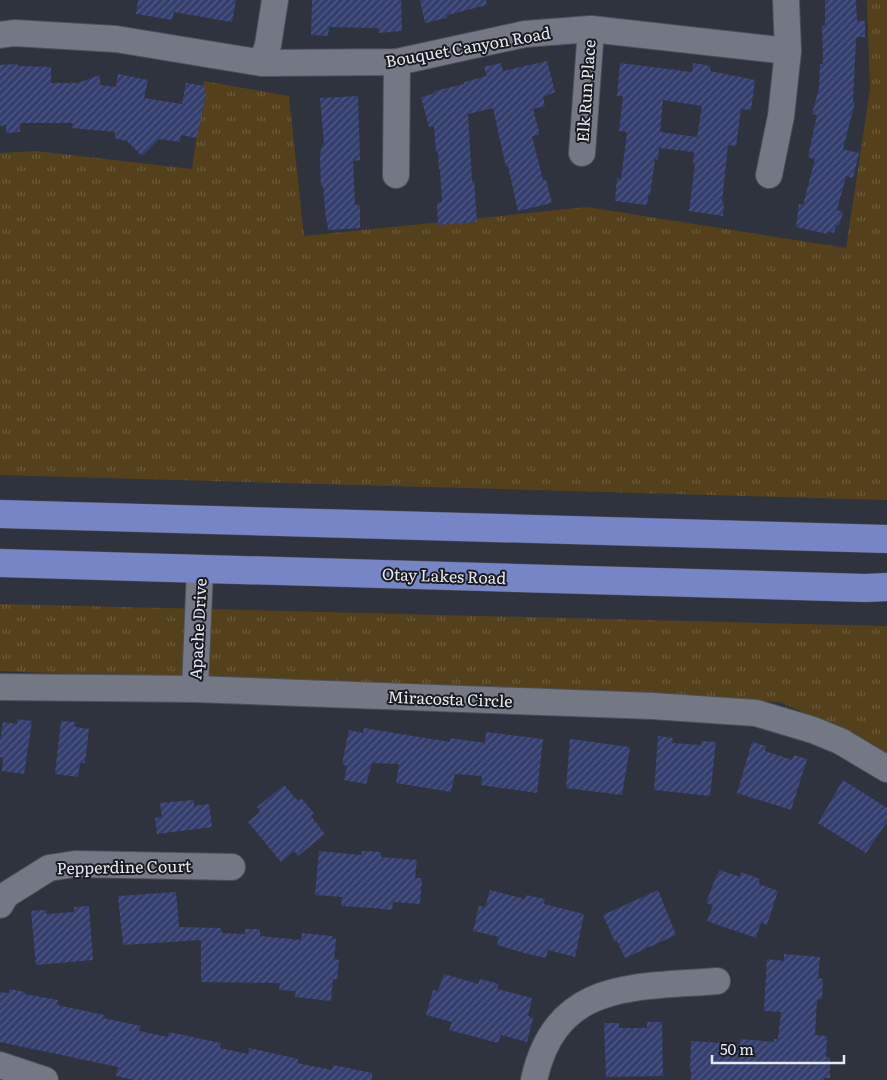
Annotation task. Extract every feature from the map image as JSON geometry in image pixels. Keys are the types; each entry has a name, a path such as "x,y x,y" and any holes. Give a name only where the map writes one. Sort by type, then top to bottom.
{"main road":[{"path":"0,514 887,539"},
{"name":"Otay Lakes Road","path":"0,563 827,587 887,587"}],"street":[{"path":"262,63 268,45 275,0"},
{"path":"769,175 781,116 788,51 786,0"},
{"name":"Bouquet Canyon Road","path":"0,35 14,33 116,39 262,63 397,62 525,34 591,28 788,51"},
{"name":"Elk Run Place","path":"582,153 591,28"},
{"path":"396,175 397,62"},
{"name":"Apache Drive","path":"195,689 200,569"},
{"name":"Miracosta Circle","path":"0,687 195,689 654,706 756,714 813,730 840,741 887,769"},
{"name":"Pepperdine Court","path":"0,905 6,895 49,868 75,864 232,867"},
{"path":"534,1080 542,1053 556,1029 566,1018 600,995 623,988 717,981"},
{"path":"0,1065 45,1080"}],"green space":[{"path":"867,0 887,0 887,500 0,475 0,153 36,151 192,169 204,81 289,96 304,236 587,207 846,248 870,89"},
{"path":"0,604 887,626 887,754 872,743 780,702 0,671"}],"building":[{"path":"138,0 236,0 232,22 174,12 172,20 136,14"},
{"path":"312,0 401,0 402,31 379,33 378,28 329,27 328,36 311,35"},
{"path":"420,0 486,0 487,5 447,15 447,18 425,23"},
{"path":"825,0 856,0 857,21 865,21 865,37 857,37 856,39 853,102 855,102 843,149 859,153 853,178 846,176 837,210 843,212 839,225 836,225 834,233 827,231 827,234 796,227 799,204 803,205 815,159 808,157 817,115 812,114 819,88 820,64 823,64 822,26 825,25"},
{"path":"547,61 555,92 543,97 545,106 533,109 539,135 532,136 543,180 546,180 552,203 518,211 493,108 468,114 472,181 474,181 477,222 438,225 437,203 442,202 438,152 436,152 434,126 429,127 421,97 487,76 484,67 501,63 503,71"},
{"path":"620,63 692,72 693,63 711,66 710,71 755,80 751,110 741,109 736,146 728,145 722,202 724,202 723,216 689,211 695,164 693,164 694,152 659,148 658,160 655,159 647,205 615,201 617,178 621,179 627,132 619,131 623,96 617,96","holes":["663,100 702,106 697,137 660,132"]},
{"path":"17,64 18,66 51,67 51,83 78,83 100,75 100,85 116,87 118,74 148,80 144,98 182,104 186,83 205,86 204,91 206,92 197,138 181,135 180,142 159,139 142,156 127,141 114,138 115,132 72,128 73,123 22,123 20,124 20,132 6,133 6,125 0,126 0,65"},
{"path":"358,96 360,160 353,161 355,205 360,205 360,228 328,230 323,186 321,186 320,158 321,148 324,145 320,98"},
{"path":"17,719 32,721 24,774 2,771 3,758 0,757 3,722 17,724"},
{"path":"61,721 75,722 75,727 89,729 85,763 80,763 78,777 55,774"},
{"path":"364,728 450,742 450,738 485,743 486,732 543,739 537,793 481,785 482,776 455,774 451,792 396,783 399,764 372,763 366,784 344,780 347,766 342,764 349,730 363,733"},
{"path":"658,736 673,738 672,743 701,745 702,741 716,742 710,796 654,790"},
{"path":"570,739 630,747 622,795 566,788"},
{"path":"752,742 766,746 765,751 792,760 794,755 807,759 791,810 737,793"},
{"path":"843,780 887,808 887,822 866,853 818,823"},
{"path":"284,785 298,801 301,798 314,813 311,816 325,834 298,856 294,851 281,862 248,822 260,812 257,807"},
{"path":"194,800 194,806 209,804 212,827 157,834 155,818 162,817 160,803"},
{"path":"319,851 361,855 362,851 381,852 381,857 417,860 415,878 422,878 420,904 393,902 392,910 341,906 342,897 315,895"},
{"path":"720,870 740,877 741,872 760,879 759,884 778,891 767,925 761,922 756,938 707,921 713,905 706,903"},
{"path":"490,890 525,899 526,895 545,899 544,904 584,914 575,957 548,950 546,958 528,954 497,945 499,937 473,931 479,906 485,907"},
{"path":"658,890 676,935 625,958 617,941 615,942 603,915"},
{"path":"176,892 179,927 221,928 222,933 245,934 245,929 260,929 260,936 301,940 302,933 332,936 332,938 336,939 334,959 339,960 337,980 333,979 331,1001 295,997 296,991 279,990 280,983 201,982 201,940 123,945 118,896"},
{"path":"89,906 93,960 36,965 31,911 46,910 46,914 74,912 74,907"},
{"path":"784,954 820,957 818,978 823,979 822,999 817,999 815,1035 827,1036 826,1057 830,1058 830,1078 824,1078 824,1080 691,1080 691,1041 740,1044 740,1039 774,1042 774,1039 778,1039 781,1012 764,1011 767,959 784,961"},
{"path":"444,974 478,984 480,979 499,984 497,989 532,998 528,1016 533,1018 527,1042 501,1035 498,1043 449,1030 452,1022 426,1015 433,990 438,991"},
{"path":"10,989 25,992 24,994 58,1000 57,1005 104,1015 103,1018 141,1026 139,1031 168,1037 169,1032 221,1043 220,1048 248,1054 249,1048 298,1059 297,1063 332,1070 333,1065 372,1073 372,1080 134,1080 116,1076 118,1067 0,1042 0,992 9,993"},
{"path":"647,1022 662,1022 663,1076 606,1077 604,1023 619,1023 619,1028 647,1028"}]}
